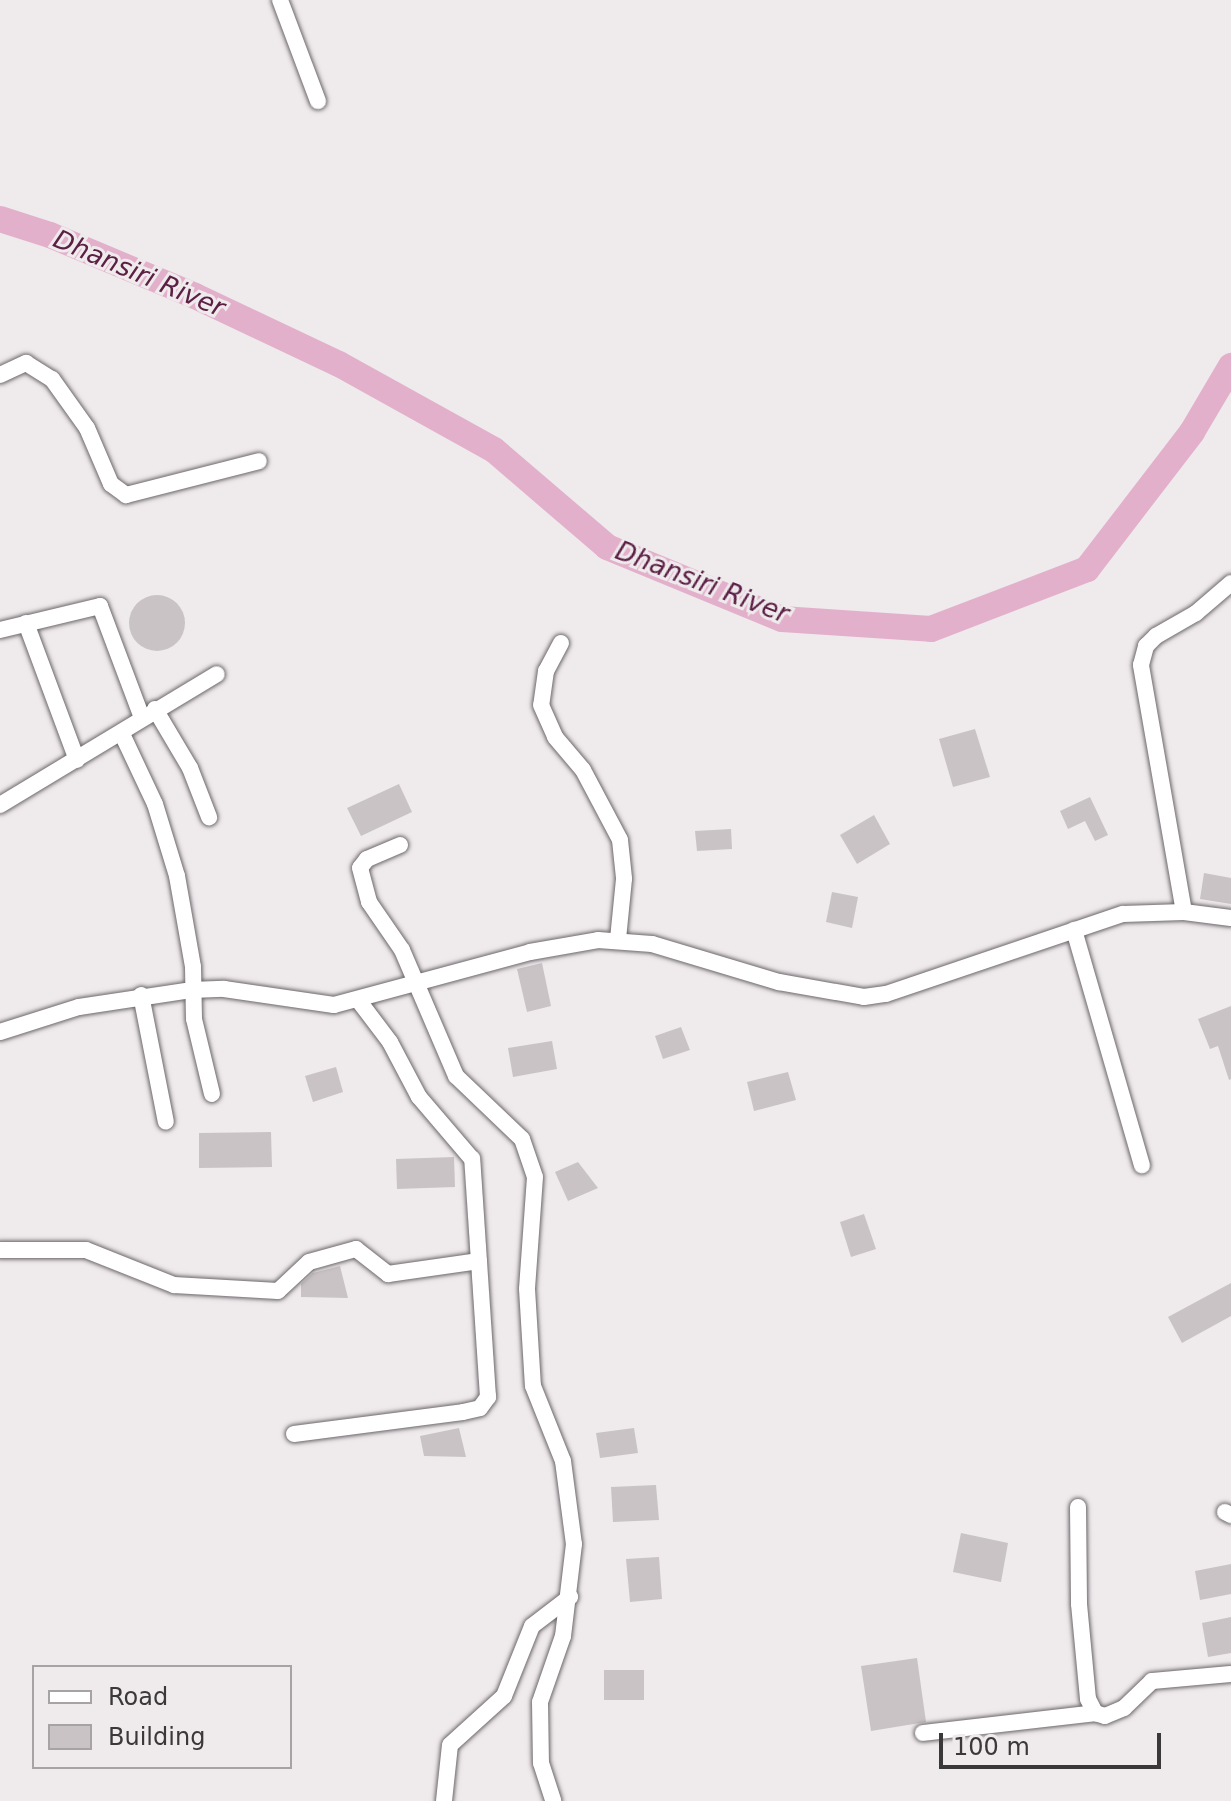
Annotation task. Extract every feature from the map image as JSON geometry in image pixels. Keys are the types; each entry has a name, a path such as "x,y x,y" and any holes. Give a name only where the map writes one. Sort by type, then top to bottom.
{"street":[{"path":"280,0 318,101"},
{"path":"0,375 26,363 52,379 87,428 111,484 126,495 259,461"},
{"path":"1184,912 1141,665 1146,646 1156,636 1196,613 1231,583"},
{"path":"0,630 100,606 148,713 190,768 209,817"},
{"path":"26,623 77,760"},
{"path":"561,643 546,671 541,705 555,737 583,770 620,840 624,879 618,939"},
{"path":"0,805 24,787 122,734 148,713 217,674"},
{"path":"122,734 168,843 187,919 191,990 212,1094"},
{"path":"400,845 367,859 360,868 361,880 374,913 402,950 456,1076 511,1127 532,1158 527,1289 533,1386 563,1461 571,1498 570,1597 540,1702 541,1763 553,1801"},
{"path":"0,1032 141,995 191,990 224,989 334,1005 530,952 618,939 779,982 864,997 886,994 1123,914 1184,912 1231,918"},
{"path":"1074,930 1142,1165"},
{"path":"141,995 166,1122"},
{"path":"294,1434 480,1408 488,1397 472,1159 419,1097 365,999"},
{"path":"0,1250 86,1250 174,1285 278,1291 309,1262 356,1249 388,1274 479,1261"},
{"path":"1078,1507 1079,1604 1088,1699 1095,1713"},
{"path":"444,1801 450,1745 504,1696 532,1626 570,1597"},
{"path":"923,1733 1095,1713 1105,1716 1124,1708 1152,1681 1231,1674"}],"building":[{"path":"157,595 177,603 185,623 177,643 157,651 137,643 129,623 137,603"},
{"path":"975,729 990,777 953,787 939,739"},
{"path":"399,784 412,812 361,836 347,808"},
{"path":"1090,797 1108,835 1095,841 1085,821 1068,829 1060,811"},
{"path":"874,815 890,844 857,864 840,835"},
{"path":"731,829 732,849 697,851 695,831"},
{"path":"1204,873 1231,878 1231,904 1200,899"},
{"path":"832,892 858,897 852,928 826,922"},
{"path":"542,963 551,1006 527,1012 517,969"},
{"path":"1231,1006 1229,1080 1218,1046 1210,1049 1198,1019"},
{"path":"681,1027 690,1050 663,1059 655,1036"},
{"path":"552,1041 557,1069 513,1077 508,1048"},
{"path":"336,1067 343,1092 313,1102 305,1076"},
{"path":"788,1072 796,1100 754,1111 747,1082"},
{"path":"271,1132 272,1167 199,1168 199,1133"},
{"path":"454,1157 455,1187 397,1189 396,1159"},
{"path":"578,1162 598,1188 568,1201 555,1172"},
{"path":"864,1214 876,1249 851,1257 840,1222"},
{"path":"340,1266 348,1298 301,1297 301,1284 313,1273"},
{"path":"1231,1283 1231,1316 1182,1343 1168,1317"},
{"path":"459,1428 466,1457 424,1456 420,1436"},
{"path":"634,1428 638,1453 600,1458 596,1433"},
{"path":"656,1485 659,1520 613,1522 611,1487"},
{"path":"961,1533 1008,1543 1001,1582 953,1572"},
{"path":"659,1557 662,1599 630,1602 626,1559"},
{"path":"1231,1564 1231,1594 1200,1600 1195,1571"},
{"path":"1231,1617 1231,1653 1208,1657 1202,1623"},
{"path":"917,1658 926,1722 871,1731 861,1666"},
{"path":"604,1670 644,1670 644,1700 604,1700"}],"waterway":[{"name":"Dhansiri River","path":"0,219 50,235 195,296 339,364 494,450 607,547 782,619 931,629 1087,569 1192,432 1231,366"}]}
